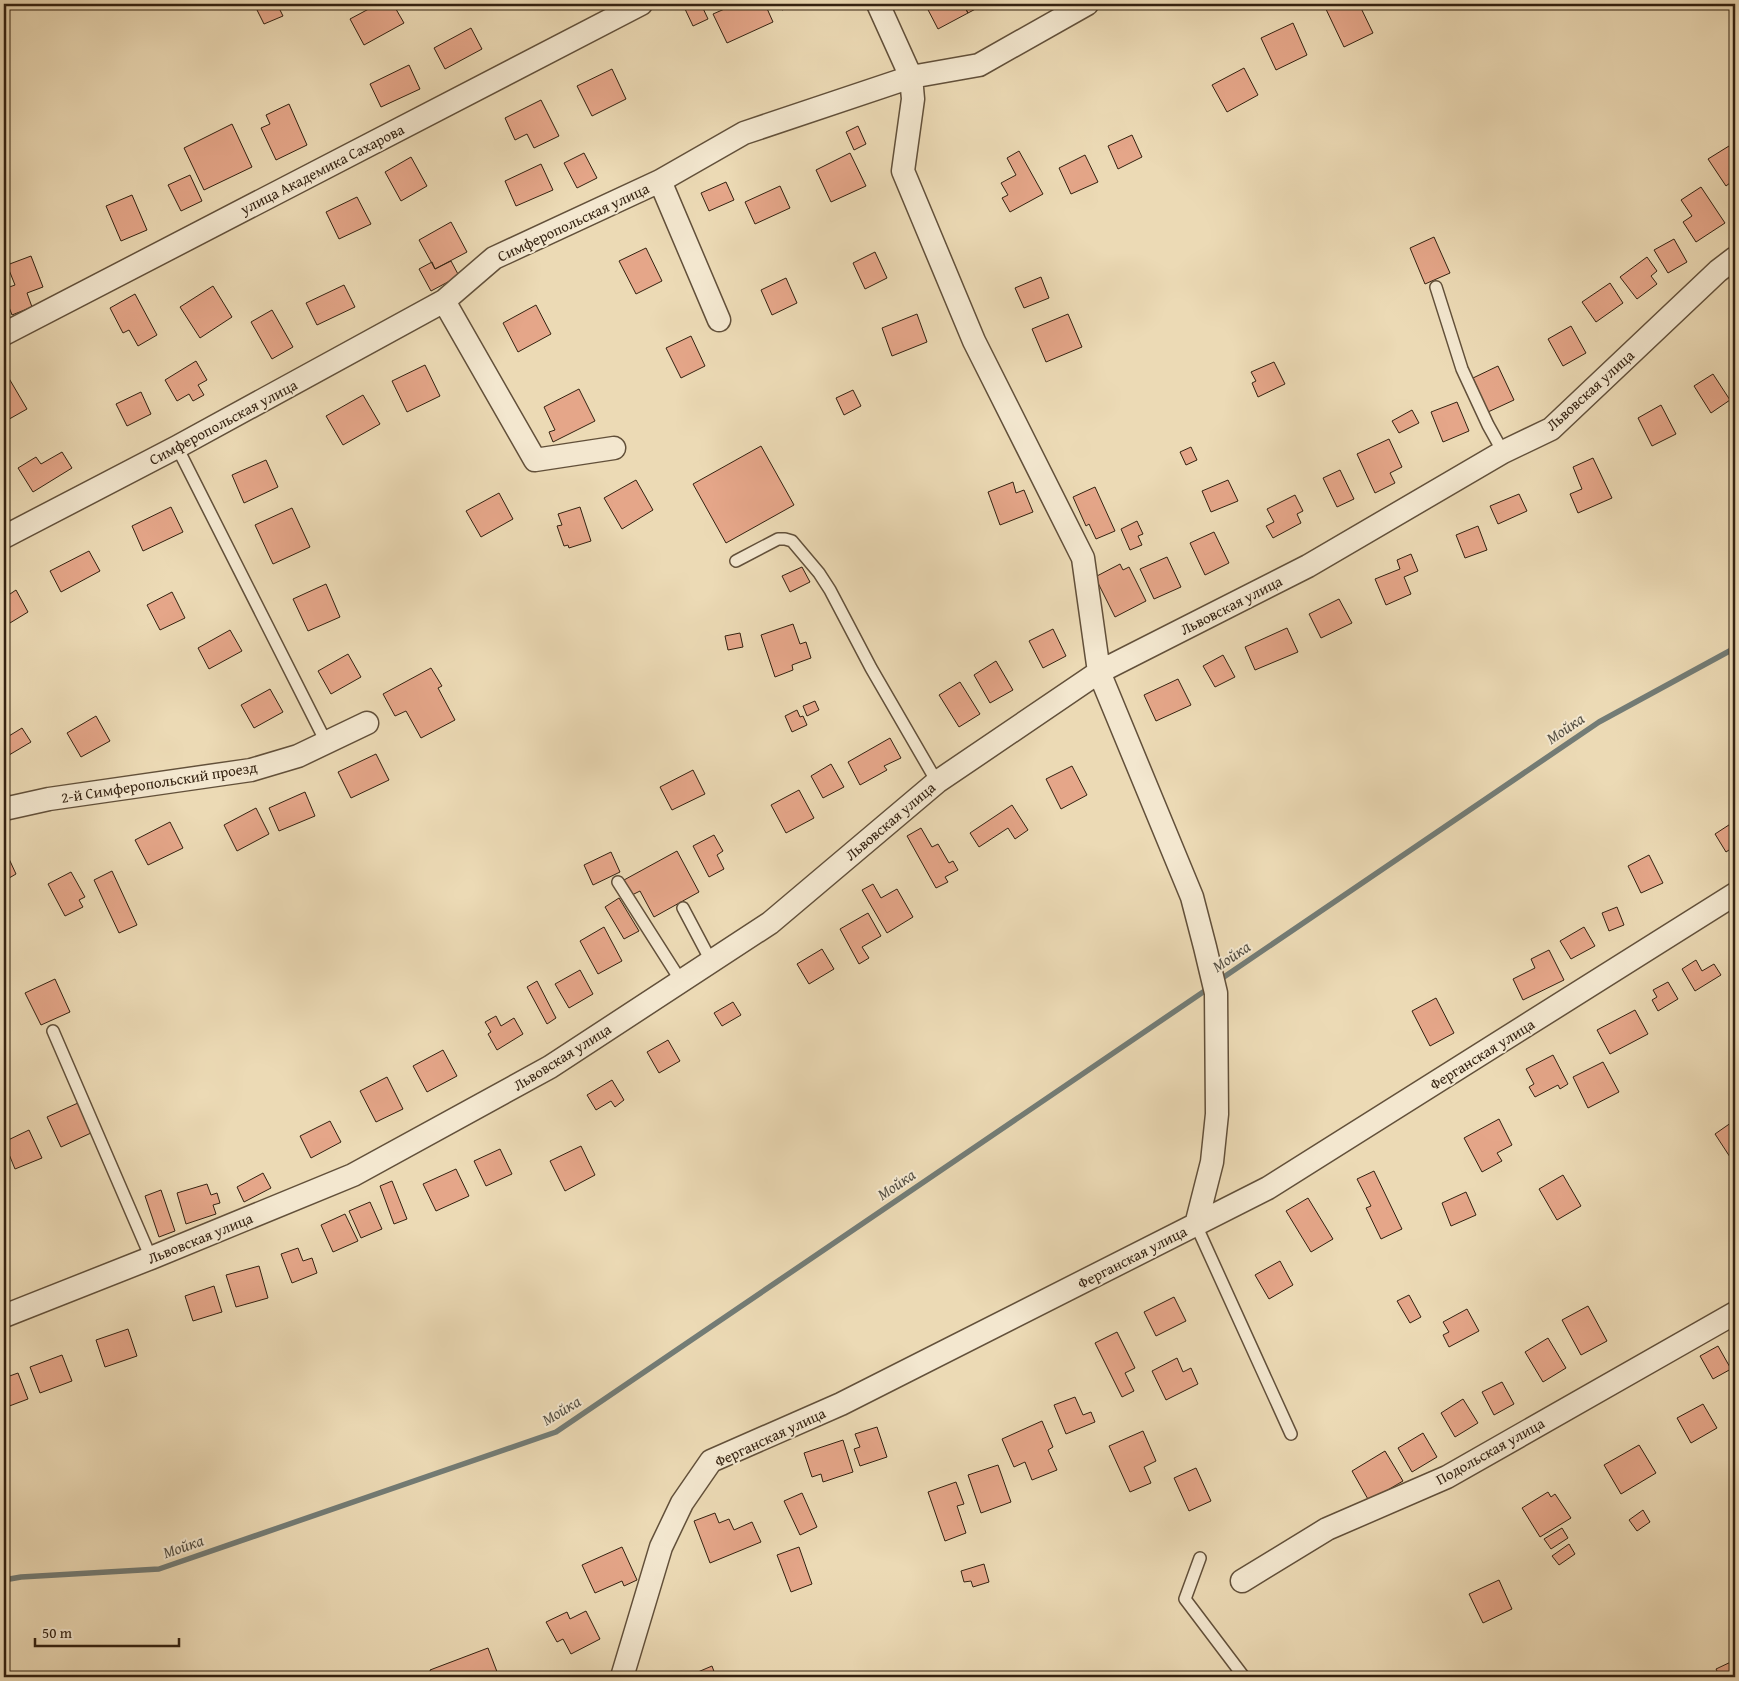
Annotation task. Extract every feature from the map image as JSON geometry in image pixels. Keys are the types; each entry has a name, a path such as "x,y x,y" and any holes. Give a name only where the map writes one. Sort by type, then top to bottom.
{"street":[{"name":"улица Академика Сахарова","path":"4,334 640,4"},
{"path":"878,4 911,77 913,99 903,170 974,341 1083,558 1099,672 1192,897 1216,993 1217,1114 1212,1162 1196,1225"},
{"name":"Симферопольская улица","path":"4,537 177,447 444,301 494,258 660,181 744,133 911,77 979,65 1087,4"},
{"path":"660,181 719,320"},
{"name":"Львовская улица","path":"4,1316 353,1175 550,1067 770,923 937,782 1099,672 1308,566 1503,452 1551,429 1718,271 1735,258"},
{"path":"444,301 535,460 614,448"},
{"name":"2-й Симферопольский проезд","path":"4,809 49,799 251,770 298,756 367,724"},
{"name":"Ферганская улица","path":"622,1677 661,1547 682,1503 711,1461 841,1404 1268,1188 1735,894"},
{"name":"Подольская улица","path":"1242,1581 1327,1530 1447,1477 1735,1313"}],"lane":[{"path":"1436,287 1462,369 1503,452"},
{"path":"177,447 326,742"},
{"path":"736,561 778,540 792,541 798,546 830,590 871,668 937,782"},
{"path":"618,882 681,981"},
{"path":"683,908 711,961"},
{"path":"52,1031 151,1258"},
{"path":"1196,1225 1291,1434"},
{"path":"1200,1558 1185,1599 1244,1677"}],"building":[{"path":"254,4 277,4 283,16 264,24"},
{"path":"378,4 393,4 404,23 364,45 350,19"},
{"path":"701,4 708,19 693,26 685,9"},
{"path":"736,4 765,4 773,22 727,43 713,14"},
{"path":"779,4 796,4 782,10"},
{"path":"925,4 963,4 968,13 938,29"},
{"path":"963,4 985,4 968,13"},
{"path":"1359,4 1373,33 1344,47 1324,5"},
{"path":"1293,23 1307,55 1276,70 1261,38"},
{"path":"471,28 482,49 445,69 434,48"},
{"path":"409,65 420,89 381,107 370,84"},
{"path":"1244,68 1258,95 1227,112 1212,85"},
{"path":"612,69 626,99 592,116 577,86"},
{"path":"541,100 559,136 534,148 527,134 515,140 505,118"},
{"path":"289,104 307,145 276,160 261,128 270,124 266,115"},
{"path":"232,124 252,167 204,190 184,148"},
{"path":"858,126 866,144 854,150 846,132"},
{"path":"1132,135 1142,157 1118,169 1108,146"},
{"path":"1729,146 1735,156 1735,179 1726,186 1708,159"},
{"path":"1019,151 1043,194 1010,212 1002,198 1008,195 1001,183 1016,175 1007,158"},
{"path":"584,153 597,178 577,188 564,163"},
{"path":"850,153 866,186 831,202 816,170"},
{"path":"1085,155 1098,182 1071,194 1059,168"},
{"path":"411,157 427,186 401,201 385,172"},
{"path":"541,164 553,190 516,206 505,181"},
{"path":"190,175 202,201 181,211 168,185"},
{"path":"726,182 734,200 709,211 701,193"},
{"path":"780,186 790,208 755,224 745,202"},
{"path":"1701,187 1725,223 1696,242 1683,222 1692,216 1681,200"},
{"path":"132,195 147,230 121,241 106,206"},
{"path":"357,197 371,224 339,239 326,212"},
{"path":"451,222 467,252 435,269 419,240"},
{"path":"1434,237 1450,273 1425,284 1410,248"},
{"path":"1674,239 1687,262 1668,273 1654,250"},
{"path":"646,248 662,281 636,294 619,261"},
{"path":"875,252 887,278 865,289 853,263"},
{"path":"31,256 43,287 27,293 32,307 12,315 4,289 15,285 7,265"},
{"path":"1647,257 1657,271 1651,276 1657,284 1637,299 1620,277"},
{"path":"451,261 459,276 431,291 419,269 432,262 435,269"},
{"path":"1041,277 1049,298 1024,308 1015,288"},
{"path":"786,278 797,303 772,315 761,290"},
{"path":"1610,283 1623,303 1596,322 1582,302"},
{"path":"344,285 355,307 317,325 306,303"},
{"path":"213,286 232,317 200,338 180,307"},
{"path":"135,294 157,335 138,346 129,330 123,333 110,308"},
{"path":"536,305 551,334 518,352 503,323"},
{"path":"272,310 293,347 272,359 251,322"},
{"path":"917,314 927,342 892,356 882,328"},
{"path":"1068,314 1082,347 1046,362 1032,329"},
{"path":"1571,326 1586,353 1563,366 1548,339"},
{"path":"691,336 705,366 681,378 666,348"},
{"path":"196,361 207,380 198,385 204,395 193,401 189,394 177,401 165,380"},
{"path":"1274,362 1285,384 1258,397 1252,383 1256,381 1251,372"},
{"path":"425,365 440,396 407,412 392,381"},
{"path":"1498,366 1514,400 1488,412 1473,378"},
{"path":"1713,374 1730,400 1711,413 1694,386"},
{"path":"7,375 27,409 4,422 4,377"},
{"path":"579,389 595,421 553,442 549,432 555,430 544,407"},
{"path":"853,390 861,406 844,415 836,398"},
{"path":"141,392 151,414 127,426 116,404"},
{"path":"363,395 380,424 343,445 326,416"},
{"path":"1457,402 1469,431 1443,442 1431,412"},
{"path":"1661,405 1676,434 1652,446 1638,418"},
{"path":"1412,410 1419,423 1399,433 1392,421"},
{"path":"1389,439 1402,467 1390,473 1395,483 1375,493 1357,454"},
{"path":"761,446 794,505 726,543 693,484"},
{"path":"1191,447 1197,460 1186,465 1180,452"},
{"path":"62,452 72,468 33,492 18,468 36,457 41,464"},
{"path":"1593,458 1612,498 1578,513 1570,494 1582,489 1573,467"},
{"path":"266,460 278,487 244,503 232,475"},
{"path":"1340,470 1354,499 1337,507 1323,478"},
{"path":"636,480 653,510 622,529 604,498"},
{"path":"1228,480 1238,501 1211,512 1202,491"},
{"path":"1013,482 1016,493 1024,490 1033,512 1000,525 988,492"},
{"path":"1095,487 1115,531 1096,539 1089,524 1086,526 1073,497"},
{"path":"499,493 513,519 481,537 466,511"},
{"path":"1519,494 1527,511 1498,524 1490,506"},
{"path":"1295,495 1303,511 1297,514 1301,523 1273,538 1266,526 1274,522 1267,509"},
{"path":"171,507 183,532 143,551 132,526"},
{"path":"580,507 591,541 569,548 568,545 564,546 557,526 562,525 558,514"},
{"path":"292,508 310,547 273,564 255,525"},
{"path":"1137,521 1143,534 1138,536 1142,545 1130,550 1121,529"},
{"path":"1478,526 1487,550 1465,558 1456,535"},
{"path":"1214,532 1229,563 1205,575 1190,543"},
{"path":"89,551 100,571 61,592 50,571"},
{"path":"1411,554 1418,571 1404,577 1411,594 1386,605 1375,579 1400,569 1397,560"},
{"path":"1167,557 1181,587 1154,599 1140,569"},
{"path":"1120,564 1123,570 1129,567 1146,601 1115,617 1095,577"},
{"path":"802,567 810,582 790,592 782,576"},
{"path":"326,584 340,617 308,631 293,599"},
{"path":"16,590 28,612 5,626 4,598"},
{"path":"172,592 185,618 160,630 147,605"},
{"path":"1339,599 1352,623 1321,638 1309,614"},
{"path":"793,624 800,644 806,642 811,658 792,665 793,670 775,677 761,635"},
{"path":"1287,628 1298,652 1255,670 1245,647"},
{"path":"1053,629 1066,656 1043,668 1029,641"},
{"path":"230,630 242,651 209,669 198,648"},
{"path":"740,633 743,647 728,650 725,636"},
{"path":"348,654 361,677 331,694 318,671"},
{"path":"1223,655 1235,677 1215,687 1203,666"},
{"path":"996,661 1013,690 990,703 974,675"},
{"path":"431,668 442,686 438,688 455,720 421,738 406,711 395,716 383,694"},
{"path":"1178,679 1191,705 1156,721 1144,695"},
{"path":"960,682 980,714 959,727 939,695"},
{"path":"270,689 283,712 254,728 241,705"},
{"path":"815,701 819,710 807,716 803,706"},
{"path":"797,710 800,717 803,716 807,725 792,732 785,716"},
{"path":"96,716 110,741 81,757 67,733"},
{"path":"22,728 31,742 4,758 4,739"},
{"path":"890,738 901,758 884,766 887,770 860,785 848,762"},
{"path":"376,754 389,780 351,798 338,772"},
{"path":"831,764 844,787 823,798 811,776"},
{"path":"1072,766 1087,795 1061,809 1046,779"},
{"path":"693,770 705,794 672,810 660,787"},
{"path":"799,790 814,818 786,833 771,805"},
{"path":"305,792 315,816 279,831 269,808"},
{"path":"1012,805 1028,830 1015,839 1008,828 979,847 970,833"},
{"path":"256,808 269,834 237,851 224,825"},
{"path":"1735,821 1735,846 1726,852 1715,834"},
{"path":"170,822 183,848 148,865 135,840"},
{"path":"921,828 932,847 938,844 949,863 953,861 958,870 945,877 948,882 936,888 907,836"},
{"path":"714,835 723,851 717,855 724,869 709,877 693,846"},
{"path":"4,848 16,874 4,881"},
{"path":"677,851 699,892 654,917 640,891 632,895 624,880"},
{"path":"611,852 620,872 593,885 584,865"},
{"path":"1649,855 1663,883 1641,893 1628,866"},
{"path":"112,871 137,925 119,933 94,880"},
{"path":"71,872 85,897 79,900 83,907 65,916 48,884"},
{"path":"873,884 881,898 897,889 913,917 887,933 862,890"},
{"path":"619,898 639,931 624,939 605,907"},
{"path":"1617,907 1624,925 1609,931 1602,913"},
{"path":"868,913 881,936 862,947 869,958 859,964 840,929"},
{"path":"604,927 622,961 598,974 580,941"},
{"path":"1584,927 1595,946 1571,959 1560,941"},
{"path":"822,949 834,969 809,984 797,964"},
{"path":"1549,950 1564,980 1523,1000 1513,979 1535,968 1531,959"},
{"path":"1696,960 1702,971 1714,964 1721,975 1695,991 1682,969"},
{"path":"580,970 593,994 569,1008 555,984"},
{"path":"55,979 70,1012 41,1025 25,993"},
{"path":"537,981 556,1018 547,1024 527,987"},
{"path":"1668,982 1678,999 1658,1011 1652,1000 1657,997 1653,990"},
{"path":"1436,998 1454,1033 1430,1046 1412,1011"},
{"path":"733,1002 741,1015 722,1026 714,1013"},
{"path":"1635,1010 1648,1034 1610,1054 1597,1030"},
{"path":"496,1016 501,1026 514,1018 523,1034 497,1050 488,1034 491,1032 485,1022"},
{"path":"668,1040 680,1061 659,1073 647,1052"},
{"path":"443,1050 457,1076 427,1092 413,1066"},
{"path":"1553,1055 1568,1084 1560,1089 1558,1085 1535,1097 1529,1087 1534,1084 1526,1069"},
{"path":"1603,1062 1619,1092 1588,1108 1573,1077"},
{"path":"387,1077 403,1109 376,1122 360,1091"},
{"path":"612,1080 624,1100 615,1107 611,1101 596,1110 587,1095"},
{"path":"78,1103 91,1133 61,1147 47,1117"},
{"path":"1499,1119 1512,1145 1497,1153 1502,1161 1482,1172 1464,1138"},
{"path":"1735,1120 1735,1154 1730,1157 1715,1134"},
{"path":"330,1121 341,1142 311,1158 300,1136"},
{"path":"29,1130 42,1158 15,1169 4,1142"},
{"path":"581,1146 595,1175 565,1191 550,1161"},
{"path":"500,1149 512,1174 486,1186 474,1161"},
{"path":"456,1169 469,1196 436,1211 423,1184"},
{"path":"1374,1171 1402,1229 1381,1239 1366,1208 1371,1206 1357,1179"},
{"path":"263,1173 271,1188 244,1202 237,1187"},
{"path":"1563,1175 1581,1206 1557,1220 1539,1189"},
{"path":"392,1181 407,1219 394,1224 380,1186"},
{"path":"207,1184 211,1195 217,1193 220,1203 213,1205 216,1214 186,1224 177,1193"},
{"path":"161,1190 175,1231 159,1237 145,1196"},
{"path":"1466,1192 1476,1215 1451,1226 1442,1203"},
{"path":"1308,1198 1333,1239 1311,1252 1286,1211"},
{"path":"370,1202 382,1229 361,1238 349,1211"},
{"path":"345,1214 358,1241 333,1252 321,1225"},
{"path":"298,1248 303,1261 312,1258 317,1273 292,1283 281,1254"},
{"path":"1280,1261 1293,1285 1269,1299 1255,1275"},
{"path":"259,1266 268,1298 236,1307 226,1275"},
{"path":"214,1286 222,1312 193,1321 185,1296"},
{"path":"1409,1295 1421,1317 1410,1323 1397,1301"},
{"path":"1174,1297 1186,1321 1156,1336 1144,1312"},
{"path":"1588,1306 1607,1341 1581,1355 1562,1320"},
{"path":"1467,1309 1479,1331 1449,1347 1443,1335 1449,1332 1443,1322"},
{"path":"128,1329 137,1356 105,1367 96,1340"},
{"path":"1117,1332 1135,1368 1125,1373 1134,1391 1122,1397 1095,1343"},
{"path":"1548,1338 1566,1368 1543,1382 1525,1352"},
{"path":"1718,1346 1731,1369 1713,1379 1700,1356"},
{"path":"62,1355 72,1381 40,1393 30,1367"},
{"path":"1177,1358 1183,1372 1191,1368 1198,1384 1166,1400 1152,1371"},
{"path":"18,1373 28,1399 4,1408 4,1378"},
{"path":"1502,1382 1514,1404 1494,1415 1482,1392"},
{"path":"1075,1397 1083,1415 1091,1412 1095,1422 1066,1434 1054,1405"},
{"path":"1463,1399 1478,1423 1455,1437 1441,1413"},
{"path":"1703,1404 1717,1428 1691,1443 1677,1418"},
{"path":"1042,1421 1053,1447 1048,1450 1057,1470 1032,1480 1025,1462 1014,1467 1002,1439"},
{"path":"877,1427 887,1457 860,1466 854,1449 860,1447 855,1434"},
{"path":"1143,1431 1156,1461 1144,1467 1151,1483 1130,1492 1109,1446"},
{"path":"1423,1433 1437,1457 1412,1472 1398,1448"},
{"path":"843,1440 853,1472 823,1482 821,1474 812,1477 804,1453"},
{"path":"1639,1445 1656,1473 1621,1494 1604,1465"},
{"path":"1385,1451 1403,1481 1369,1501 1352,1471"},
{"path":"998,1465 1011,1502 981,1513 968,1475"},
{"path":"1196,1468 1211,1501 1189,1511 1174,1478"},
{"path":"956,1482 964,1504 957,1506 966,1533 945,1541 928,1492"},
{"path":"1548,1492 1551,1497 1555,1494 1571,1518 1540,1537 1522,1508"},
{"path":"802,1493 817,1527 800,1535 784,1501"},
{"path":"1643,1510 1650,1522 1637,1531 1629,1520"},
{"path":"715,1513 719,1523 729,1519 734,1530 752,1522 761,1542 710,1563 694,1521"},
{"path":"1562,1528 1568,1538 1551,1549 1544,1539"},
{"path":"1569,1544 1575,1554 1559,1565 1552,1556"},
{"path":"622,1547 637,1580 624,1586 622,1581 595,1593 582,1565"},
{"path":"799,1547 812,1584 791,1592 777,1555"},
{"path":"984,1564 989,1582 973,1587 971,1581 964,1582 961,1571"},
{"path":"1499,1580 1512,1609 1483,1623 1469,1594"},
{"path":"586,1611 600,1639 571,1654 563,1639 557,1642 546,1622 567,1612 570,1619"},
{"path":"488,1648 499,1677 432,1677 430,1670"},
{"path":"1735,1660 1735,1677 1720,1677 1716,1669"},
{"path":"712,1666 716,1677 686,1677"}],"waterway":[{"name":"Мойка","path":"1218,981 1599,722 1735,648"},
{"name":"Мойка","path":"4,1580 21,1577 159,1569 556,1432 1209,988"}]}
